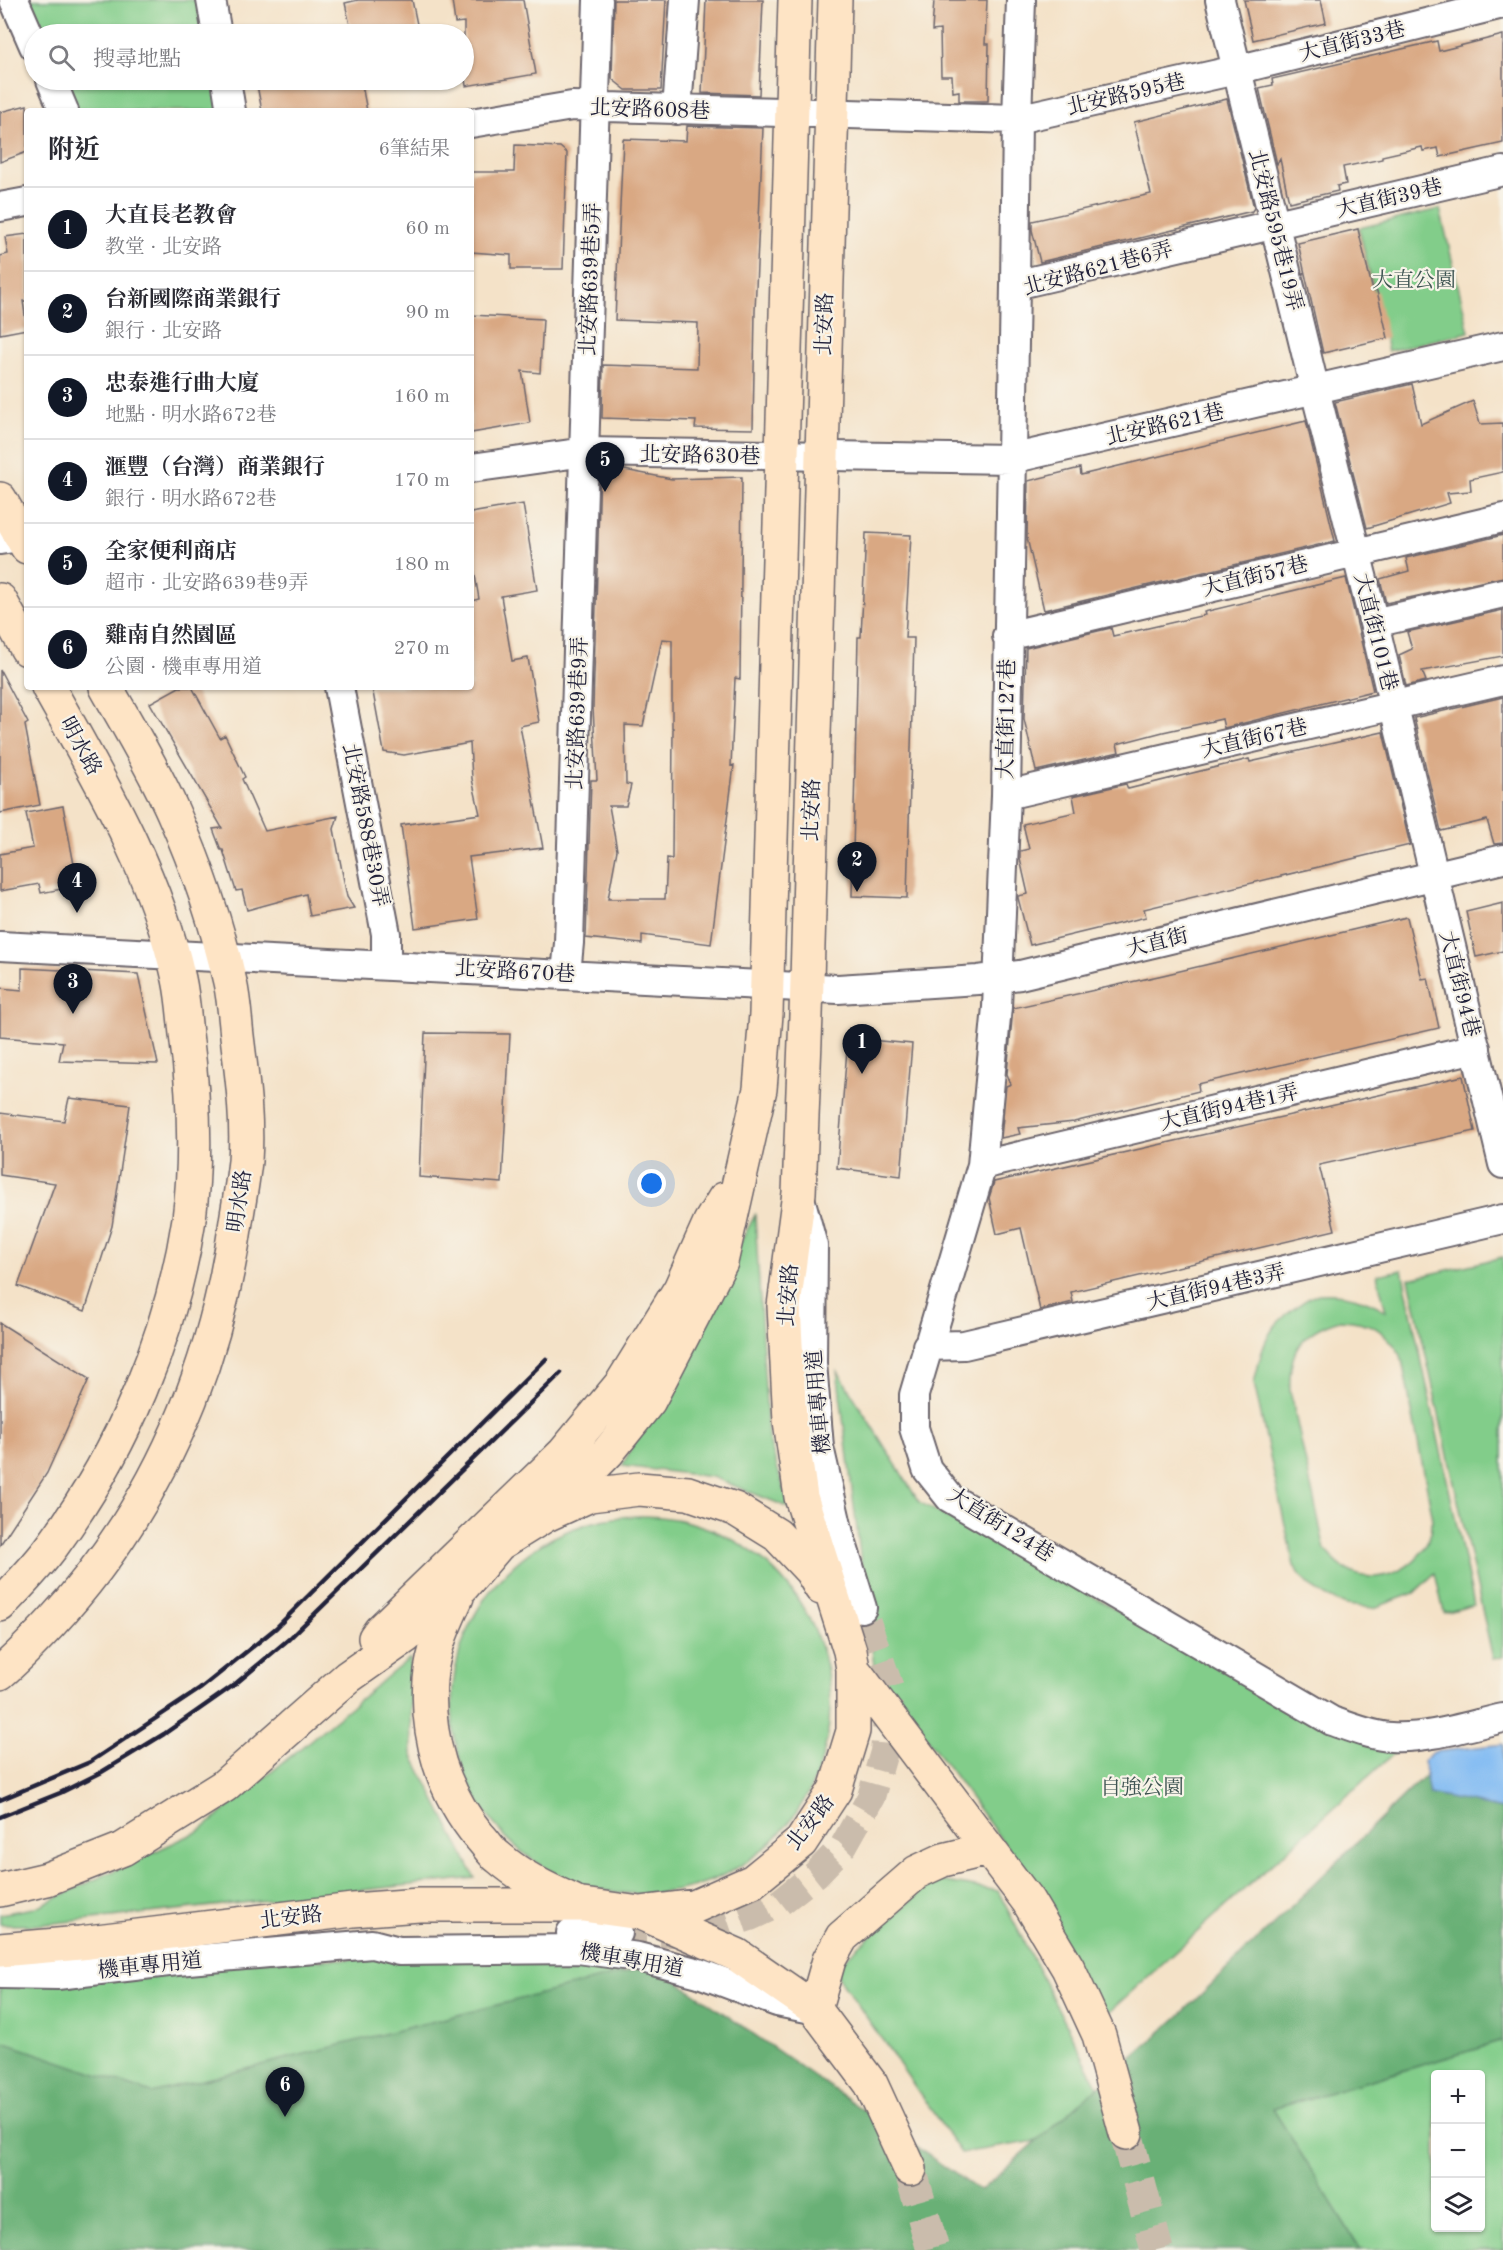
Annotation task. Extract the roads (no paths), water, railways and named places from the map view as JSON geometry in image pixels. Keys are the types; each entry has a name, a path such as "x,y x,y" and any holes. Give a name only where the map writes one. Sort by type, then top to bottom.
{"main road":[{"name":"北安路","path":"546,1515 608,1452 649,1401 721,1262 760,1089 766,985 795,0"},
{"name":"北安路","path":"463,1586 441,1630 430,1678 430,1728 442,1776 465,1819 497,1857 537,1886 629,1923 696,1906 753,1881 801,1842 836,1790 853,1731 853,1669 849,1610 801,1497 790,1421 784,1306 799,1193 835,0"},
{"path":"0,499 19,540"},
{"path":"0,600 24,644"},
{"name":"明水路","path":"0,1605 53,1546 90,1489 124,1429 150,1369 173,1295 189,1219 194,1150 190,1067 179,980 171,954 147,879 122,822 50,690"},
{"name":"明水路","path":"0,1673 16,1660 76,1596 122,1534 162,1463 188,1407 211,1343 231,1255 245,1160 243,1083 231,986 216,925 173,812 108,690"},
{"path":"348,1677 380,1631 564,1453 622,1383 680,1290 710,1222 743,1169"},
{"name":"北安路","path":"0,1890 47,1879 123,1849 224,1786 348,1677 405,1637 463,1586 499,1544 546,1515 590,1495 639,1489 688,1493 735,1509 777,1535 849,1610"},
{"path":"853,1669 1028,1901 1068,1968 1099,2034 1126,2133"},
{"path":"815,2009 829,1960 842,1937 917,1872 943,1860 988,1849"},
{"name":"北安路","path":"0,1950 80,1943 364,1909 419,1905 583,1905"},
{"path":"629,1923 737,1955 815,2009 871,2084 910,2169"}],"street":[{"path":"14,0 24,24"},
{"path":"211,0 215,24"},
{"name":"北安路639巷5弄","path":"585,452 598,0"},
{"path":"677,110 685,0"},
{"path":"1015,285 1021,0"},
{"name":"北安路595巷19弄","path":"1220,0 1276,224 1314,390"},
{"name":"大直街33巷","path":"1236,70 1503,4"},
{"name":"北安路595巷","path":"831,112 1017,119 1236,70"},
{"path":"55,90 63,108"},
{"path":"228,90 231,108"},
{"name":"北安路608巷","path":"474,122 572,106 831,112"},
{"name":"大直街39巷","path":"1276,224 1503,171"},
{"path":"0,207 24,203"},
{"name":"北安路621巷6弄","path":"1011,459 1015,285 1276,224"},
{"name":"北安路621巷","path":"821,456 1011,459 1503,346"},
{"name":"大直街101巷","path":"1314,390 1374,623 1434,875"},
{"name":"北安路630巷","path":"474,468 585,452 821,456"},
{"name":"北安路639巷9弄","path":"566,974 569,943 585,452"},
{"name":"大直街127巷","path":"999,978 1006,795 1011,459"},
{"name":"大直街57巷","path":"1007,636 1503,518"},
{"path":"1374,623 1503,593"},
{"name":"大直街67巷","path":"1006,795 1503,680"},
{"name":"北安路588巷30弄","path":"340,690 386,934 386,964"},
{"name":"大直街","path":"806,988 838,989 1020,975 1503,859"},
{"name":"大直街94巷","path":"1434,875 1503,1164"},
{"name":"北安路670巷","path":"0,946 386,964 806,988"},
{"name":"大直街124巷","path":"999,978 982,1165 914,1395 914,1428 927,1469 950,1497 1332,1721 1390,1737 1425,1736 1503,1718"},
{"name":"大直街94巷1弄","path":"982,1165 1476,1048"},
{"name":"大直街94巷3弄","path":"927,1346 964,1345 1503,1219"},
{"name":"機車專用道","path":"0,1974 57,1975 177,1961 372,1944 401,1936 629,1923"},
{"name":"機車專用道","path":"372,1944 399,1951 578,1949 638,1957 699,1973 777,2002 815,2009"}],"water":[{"path":"1503,1744 1503,1809 1429,1794 1423,1761 1434,1752"}],"tunnel":[{"path":"618,1933 676,1933 723,1926 750,1917 778,1904 816,1874 844,1845 871,1797 884,1752 890,1688 862,1608"},
{"path":"1126,2133 1157,2250"},
{"path":"910,2169 933,2250"}],"railway":[{"path":"0,1800 90,1762 200,1689 276,1628 546,1359"},
{"path":"0,1817 60,1793 100,1773 164,1734 234,1685 289,1639 561,1373"}],"place":[{"name":"全家便利商店","path":"605,492"},
{"name":"台新國際商業銀行","path":"857,892"},
{"name":"滙豐（台灣）商業銀行","path":"77,913"},
{"name":"忠泰進行曲大廈","path":"73,1014"},
{"name":"大直長老教會","path":"862,1074"},
{"name":"雞南自然園區","path":"285,2117"}],"park label":[{"name":"大直公園","path":"1414,280"},
{"name":"自強公園","path":"1142,1787"}]}
